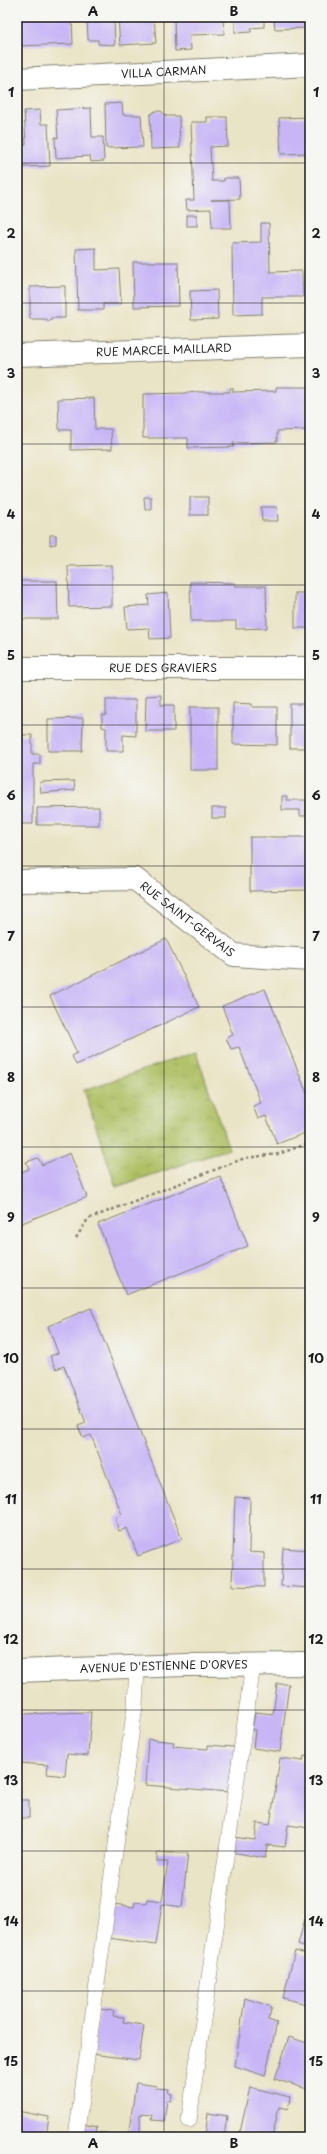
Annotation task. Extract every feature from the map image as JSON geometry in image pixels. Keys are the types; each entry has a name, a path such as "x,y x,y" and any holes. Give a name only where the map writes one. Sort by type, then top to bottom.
{"street":[{"name":"VILLA CARMAN","path":"17,78 310,64"},
{"name":"RUE MARCEL MAILLARD","path":"17,355 310,345"},
{"name":"RUE DES GRAVIERS","path":"17,668 310,668"},
{"name":"RUE SAINT-GERVAIS","path":"17,881 135,879 234,955 310,960"},
{"name":"AVENUE D'ESTIENNE D'ORVES","path":"17,1671 310,1664"}],"lane":[{"path":"189,2120 253,1665"},
{"path":"76,2137 135,1706 137,1667"}],"path":[{"path":"76,1238 88,1219 245,1158 278,1154 310,1143"}],"green space":[{"path":"196,1052 229,1149 116,1187 84,1090"}],"building":[{"path":"17,17 72,17 73,44 17,46"},
{"path":"87,17 114,17 115,45 98,44 98,40 88,40"},
{"path":"154,17 156,43 120,45 118,18"},
{"path":"174,17 223,17 224,34 190,35 191,50 175,51"},
{"path":"235,17 264,17 264,27 251,28 251,32 235,33"},
{"path":"274,17 310,17 310,28 275,29"},
{"path":"122,103 123,115 141,115 143,147 106,148 105,104"},
{"path":"91,108 92,137 103,137 104,161 91,162 90,156 56,158 55,137 58,138 56,110"},
{"path":"40,110 41,124 48,124 50,166 21,167 20,147 17,147 17,111 20,145 26,144 24,111"},
{"path":"155,111 161,111 166,116 179,116 180,148 151,149 150,115"},
{"path":"207,117 227,117 228,146 210,147 212,181 224,181 224,178 239,178 240,199 211,200 230,200 231,228 212,228 211,209 187,210 186,200 194,200 191,122 207,122"},
{"path":"310,117 310,153 281,154 279,118"},
{"path":"187,215 197,215 197,226 187,226"},
{"path":"261,223 269,223 270,272 302,271 303,297 262,297 262,314 233,315 232,243 261,242"},
{"path":"96,248 96,270 119,269 121,304 103,304 103,310 78,310 76,249"},
{"path":"133,262 178,262 179,306 134,307"},
{"path":"65,286 65,318 51,318 50,321 45,319 30,319 30,287"},
{"path":"217,290 218,319 191,320 190,291"},
{"path":"276,387 310,387 310,430 277,431 277,442 233,443 234,447 188,448 188,438 143,438 143,394 188,393 197,391 230,392 230,388 233,388 233,392 276,391"},
{"path":"94,398 95,429 111,429 112,449 71,450 71,430 59,430 58,399"},
{"path":"144,497 151,497 151,509 145,509"},
{"path":"190,497 208,497 208,515 190,515"},
{"path":"261,507 277,507 278,521 262,521"},
{"path":"50,535 56,535 56,544 50,545"},
{"path":"112,565 112,606 69,607 68,566"},
{"path":"19,581 57,581 58,619 19,619"},
{"path":"190,582 235,583 235,586 266,586 267,628 236,629 236,621 191,621"},
{"path":"168,593 170,638 150,639 149,628 127,629 125,607 149,605 148,595"},
{"path":"295,593 310,593 310,628 295,628"},
{"path":"161,695 161,705 174,705 174,731 145,731 146,696"},
{"path":"106,700 136,700 136,736 123,735 123,751 106,751 106,728 102,727 102,715 106,715"},
{"path":"233,703 252,704 252,707 277,707 277,745 233,744"},
{"path":"290,704 310,704 310,748 290,748"},
{"path":"190,707 218,707 218,770 190,770"},
{"path":"83,718 82,751 48,751 48,719"},
{"path":"17,735 32,735 32,754 40,754 40,764 33,764 33,824 17,824"},
{"path":"74,781 75,790 41,793 40,782"},
{"path":"282,796 287,796 287,800 306,800 306,816 300,816 300,810 282,810"},
{"path":"99,807 99,825 37,825 37,808"},
{"path":"212,808 226,808 226,818 212,818"},
{"path":"250,837 310,837 310,890 250,891"},
{"path":"166,939 199,1007 76,1065 72,1056 77,1053 50,996"},
{"path":"265,989 310,1101 310,1131 277,1144 266,1116 258,1119 253,1106 261,1103 239,1047 231,1049 226,1038 233,1035 222,1006"},
{"path":"70,1153 87,1197 17,1225 17,1174 29,1169 26,1162 38,1158 42,1165"},
{"path":"220,1176 248,1246 126,1295 98,1224"},
{"path":"91,1308 182,1539 138,1556 127,1528 119,1531 115,1518 122,1515 91,1435 83,1438 78,1426 86,1423 64,1366 56,1369 50,1356 58,1353 48,1326"},
{"path":"235,1497 250,1498 249,1552 264,1553 264,1587 232,1586"},
{"path":"283,1548 310,1550 310,1588 281,1586"},
{"path":"277,1684 289,1684 280,1752 253,1748 255,1730 252,1730 255,1712 273,1714"},
{"path":"91,1712 88,1756 67,1754 65,1776 47,1774 48,1765 17,1763 17,1717 20,1717 20,1714"},
{"path":"148,1739 174,1742 173,1746 208,1749 208,1745 234,1747 228,1792 145,1785"},
{"path":"304,1756 310,1757 310,1828 288,1825 285,1847 267,1845 265,1858 231,1852 233,1837 255,1840 257,1823 270,1825 280,1758 303,1761"},
{"path":"17,1800 29,1800 29,1818 17,1818"},
{"path":"157,1853 188,1853 182,1907 162,1904 156,1945 109,1938 114,1904 134,1907 135,1902 146,1903 147,1899 162,1901 168,1862 157,1862"},
{"path":"310,1901 310,1948 298,1944"},
{"path":"295,1951 310,1955 310,2005 283,1998"},
{"path":"245,1998 272,2007 268,2020 277,2023 265,2076 235,2066"},
{"path":"99,2009 114,2011 113,2016 124,2017 123,2022 144,2025 139,2060 92,2054"},
{"path":"289,2037 310,2044 310,2090 275,2079"},
{"path":"136,2083 157,2086 156,2088 169,2089 168,2093 172,2094 171,2101 167,2100 164,2121 151,2120 152,2115 140,2114 140,2137 128,2137"},
{"path":"250,2087 290,2097 288,2109 279,2107 272,2137 239,2137"},
{"path":"17,2111 49,2117 46,2137 17,2137"},
{"path":"208,2113 227,2116 224,2137 205,2137"},
{"path":"82,2124 97,2127 96,2132 107,2133 107,2137 80,2137"}]}
